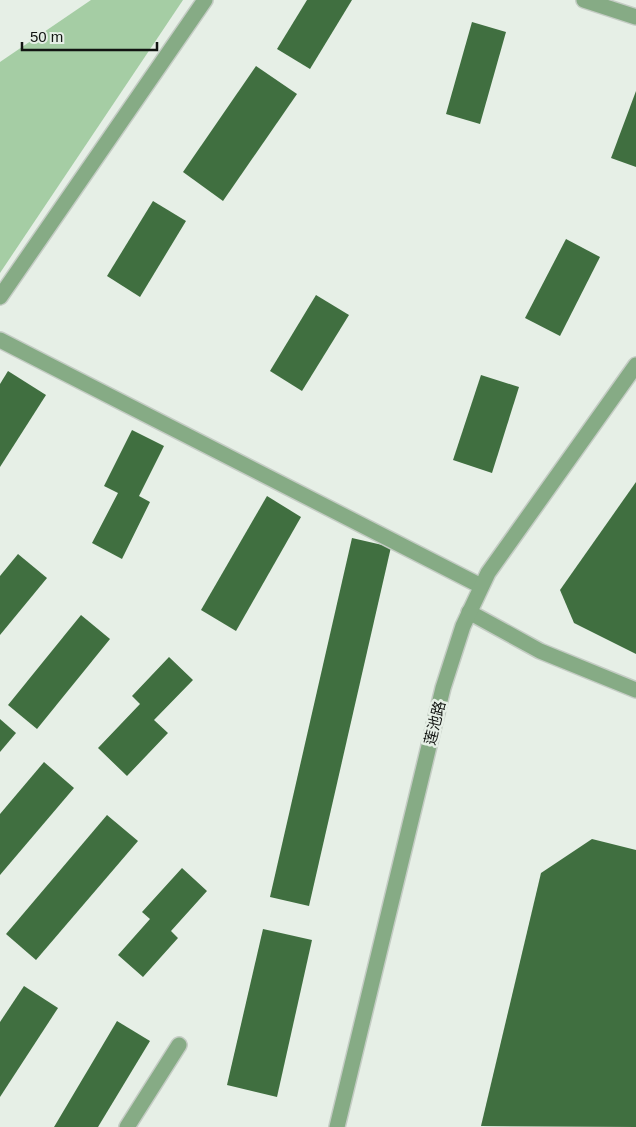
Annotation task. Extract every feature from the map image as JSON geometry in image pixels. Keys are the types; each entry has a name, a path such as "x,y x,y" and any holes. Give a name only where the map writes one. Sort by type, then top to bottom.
{"street":[{"path":"0,297 205,0"},
{"path":"584,0 636,17"},
{"path":"0,340 481,586"},
{"name":"莲池路","path":"337,1127 443,688 469,612 488,573 636,365"},
{"path":"469,612 540,651 636,690"},
{"path":"128,1127 179,1045"}],"green space":[{"path":"91,0 183,0 0,273 0,62"}],"building":[{"path":"307,0 352,0 310,69 277,49"},
{"path":"472,22 506,32 480,124 446,114"},
{"path":"256,66 297,94 223,201 183,172"},
{"path":"636,91 636,167 611,158"},
{"path":"153,201 186,221 140,297 107,276"},
{"path":"566,239 600,257 560,336 525,318"},
{"path":"316,295 349,315 302,391 270,371"},
{"path":"8,371 46,395 0,467 0,384"},
{"path":"481,375 519,387 492,473 453,460"},
{"path":"132,430 164,446 139,496 150,502 122,559 92,543 118,493 104,486"},
{"path":"636,482 636,654 574,623 560,590"},
{"path":"267,496 301,517 236,631 201,610"},
{"path":"352,538 391,547 309,906 270,897"},
{"path":"18,554 47,578 0,635 0,576"},
{"path":"81,615 110,639 37,729 8,705"},
{"path":"169,657 193,680 154,720 168,733 127,776 98,748 140,704 132,696"},
{"path":"0,719 16,733 0,752"},
{"path":"44,762 74,788 0,875 0,814"},
{"path":"107,815 138,841 36,960 6,934"},
{"path":"592,839 636,850 636,1127 481,1126 541,873"},
{"path":"182,868 207,891 171,931 178,938 143,977 118,955 150,919 142,912"},
{"path":"263,929 312,940 277,1097 227,1085"},
{"path":"24,986 58,1008 0,1097 0,1022"},
{"path":"117,1021 150,1041 98,1127 54,1127"}]}
